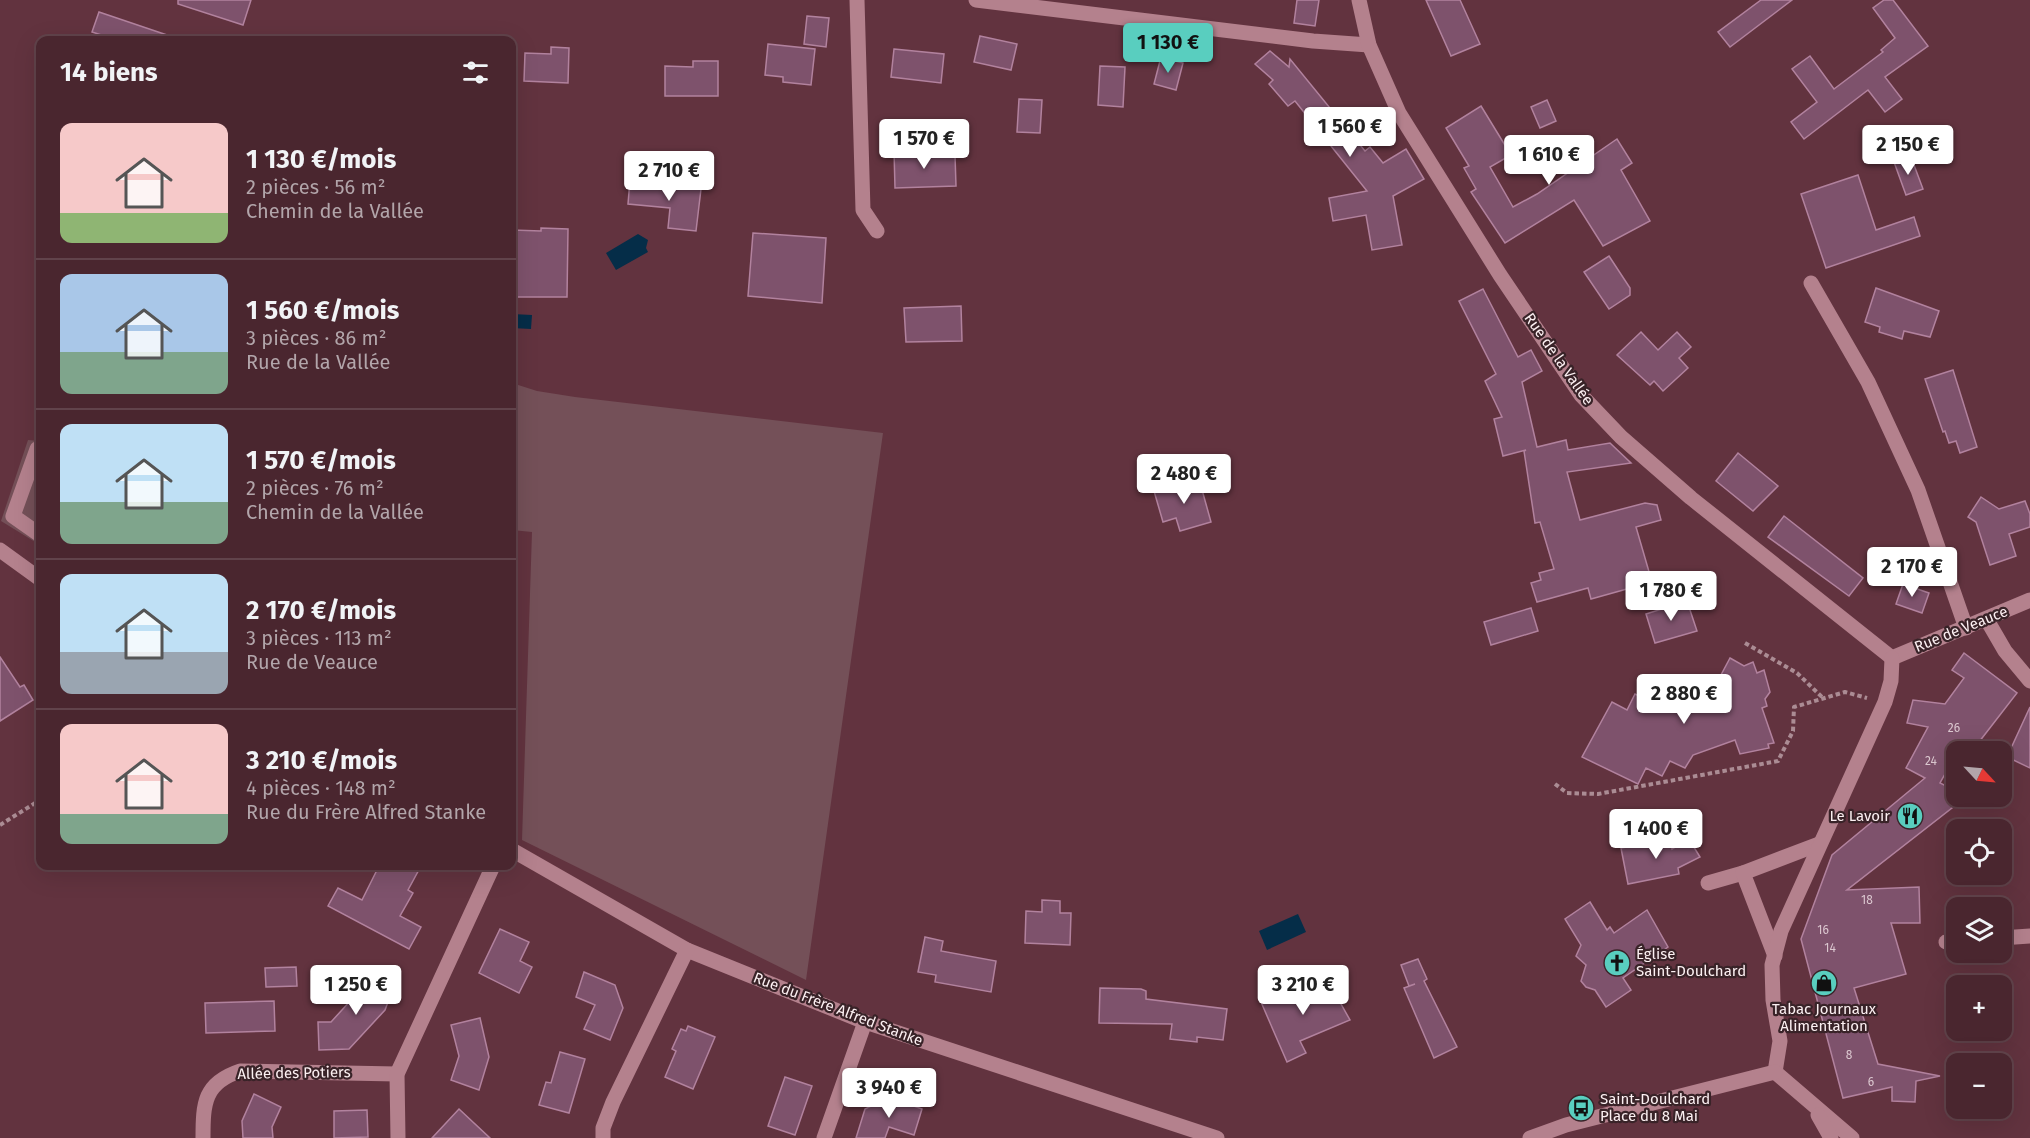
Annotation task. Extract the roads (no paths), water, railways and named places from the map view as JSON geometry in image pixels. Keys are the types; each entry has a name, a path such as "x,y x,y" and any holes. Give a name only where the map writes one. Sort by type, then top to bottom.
{"street":[{"path":"857,0 863,210 877,231"},
{"path":"976,0 1313,41 1369,45"},
{"name":"Rue de la Vallée","path":"1359,0 1369,45 1400,113 1500,275 1581,396 1621,437 1691,498 1892,658"},
{"path":"1811,283 1868,382 1918,490 1966,628"},
{"path":"36,452 13,516 36,532"},
{"path":"0,550 36,576"},
{"name":"Rue de Veauce","path":"1892,658 1987,621 2030,600"},
{"path":"1987,621 2005,651 2030,681"},
{"path":"1775,1072 1780,1041 1773,1000 1775,956 1781,931 1885,702 1891,681 1892,658"},
{"path":"1708,883 1743,873 1820,844"},
{"name":"Rue du Frère Alfred Stanke","path":"516,852 687,950 865,1022 1217,1138"},
{"path":"398,1138 397,1074 491,870"},
{"path":"1743,873 1775,956"},
{"path":"2012,937 2030,936"},
{"path":"603,1138 603,1128 613,1102 687,950"},
{"path":"824,1138 865,1022"},
{"name":"Allée des Potiers","path":"203,1138 203,1116 208,1096 220,1077 240,1071 397,1074"},
{"path":"1775,1072 1852,1138"},
{"path":"1530,1138 1566,1125 1775,1072"},
{"path":"1814,1107 1831,1138"}],"water":[{"path":"638,234 648,240 646,248 648,252 616,270 606,253"},
{"path":"516,314 532,315 531,329 516,328"},
{"path":"1298,914 1306,932 1267,950 1259,931"}],"place":[{"name":"Le Lavoir","path":"1910,816"},
{"name":"Église Saint-Doulchard","path":"1617,963"},
{"name":"Tabac Journaux Alimentation","path":"1824,983"},
{"name":"Saint-Doulchard Place du 8 Mai","path":"1581,1108"}]}
